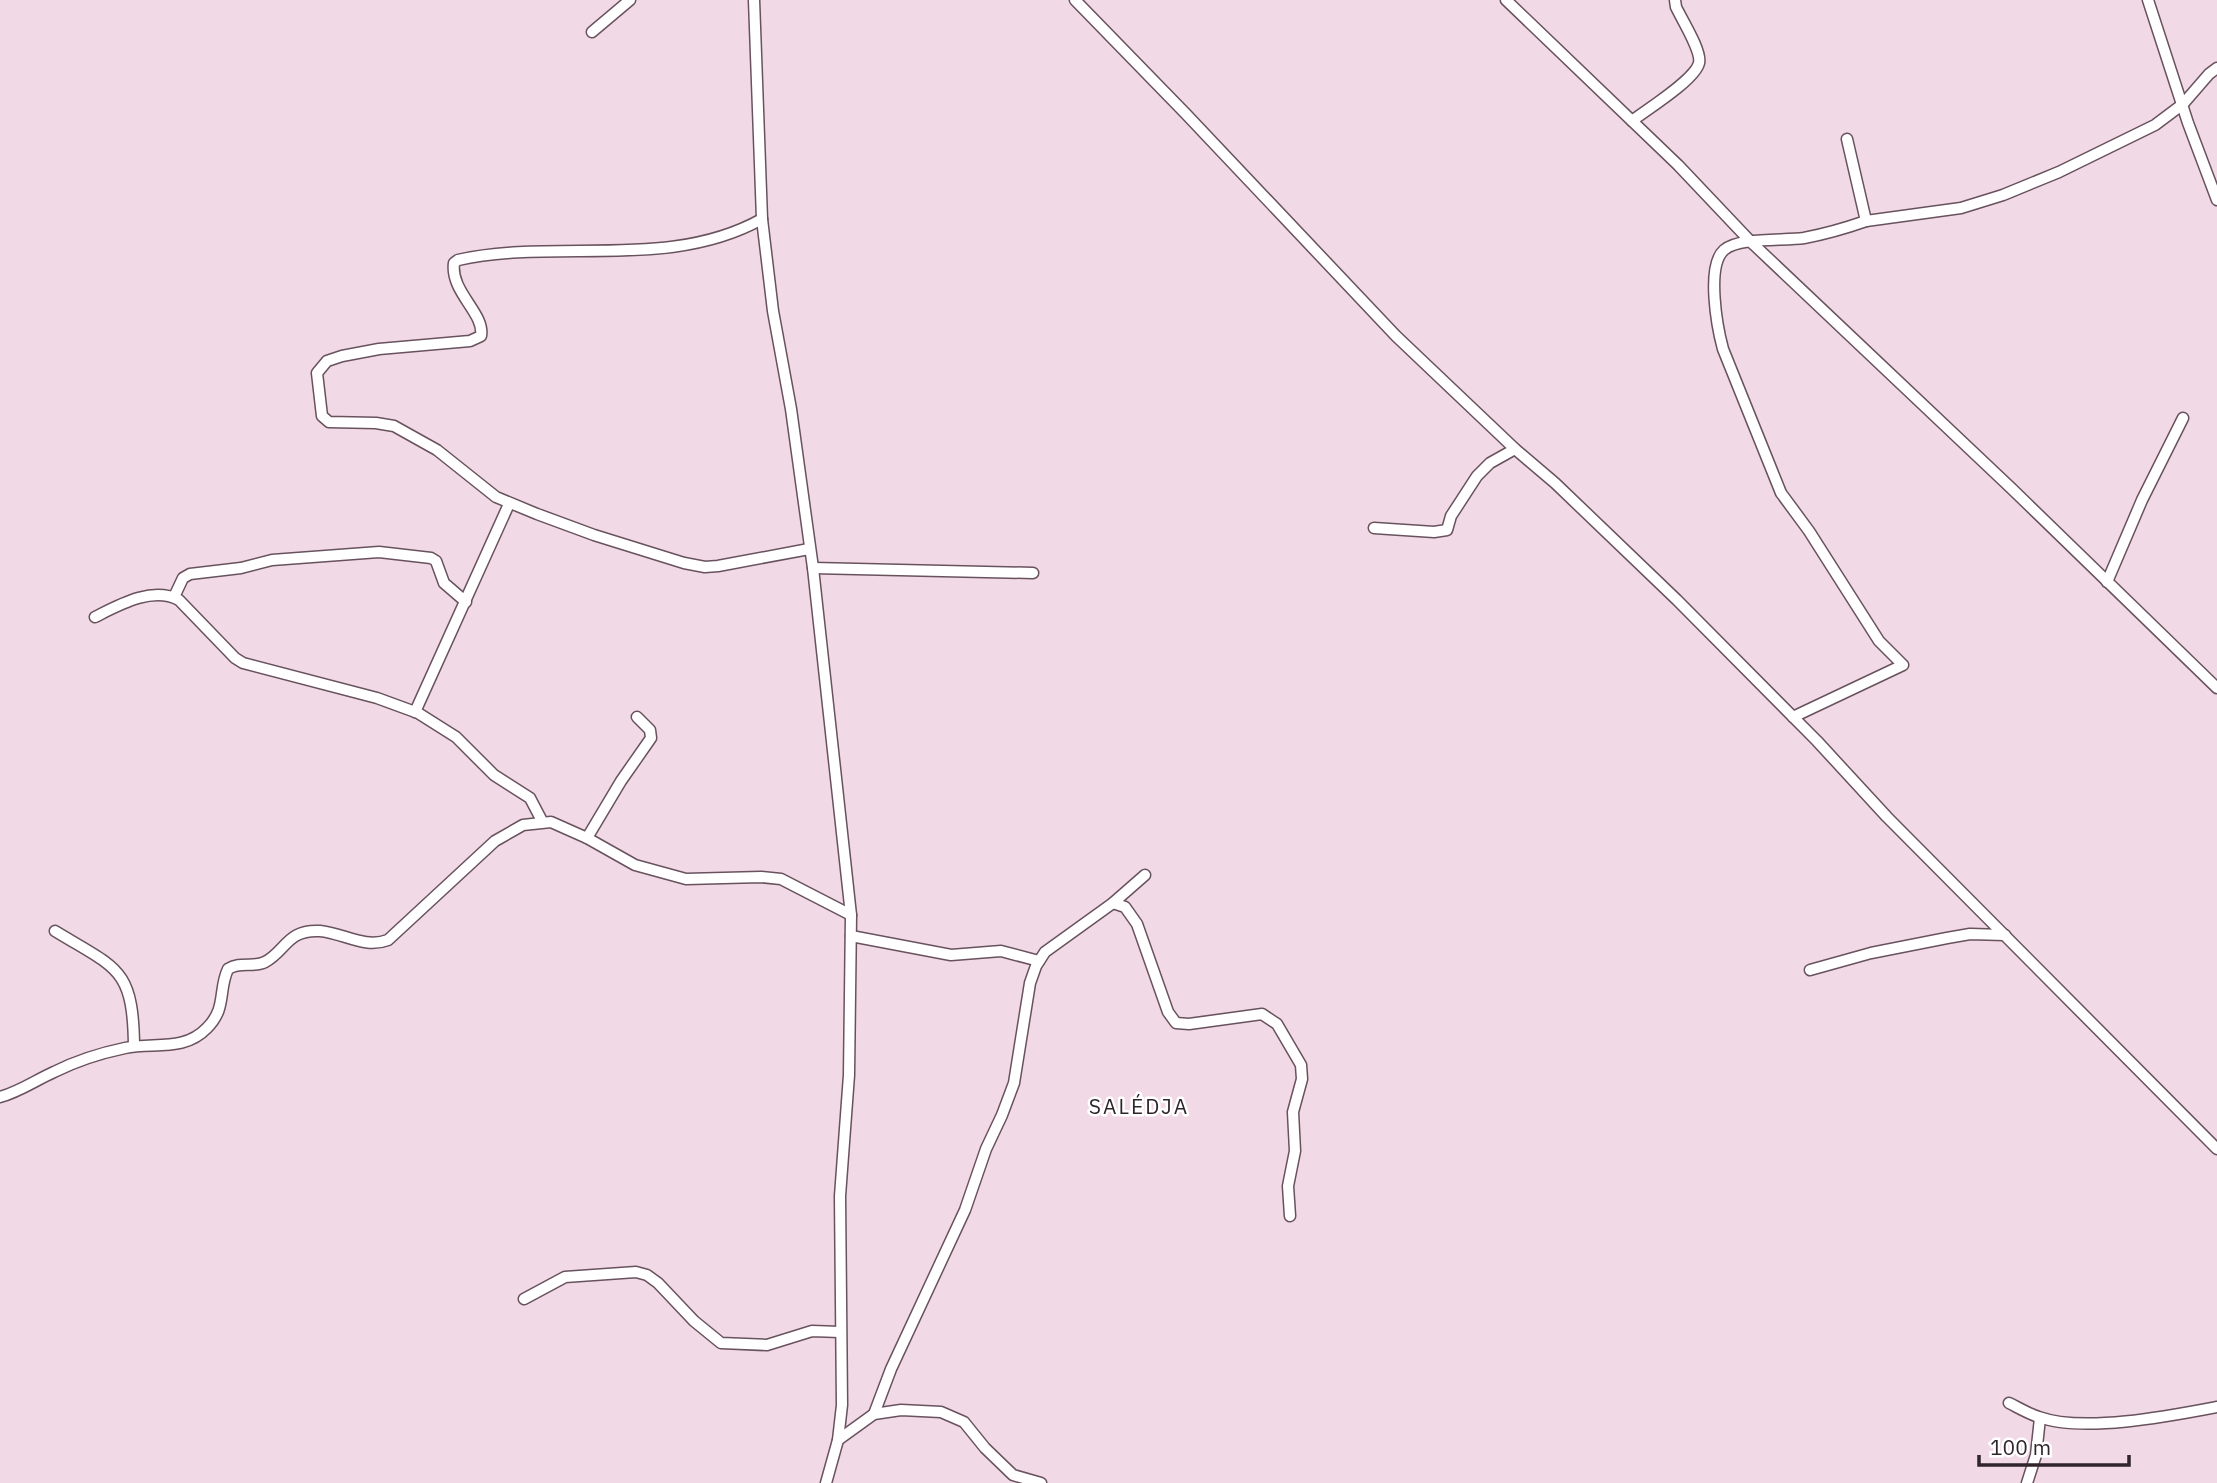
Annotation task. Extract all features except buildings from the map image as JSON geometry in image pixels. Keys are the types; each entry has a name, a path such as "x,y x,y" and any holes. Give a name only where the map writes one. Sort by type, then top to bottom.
{"street":[{"path":"592,32 630,0"},
{"path":"754,0 762,219 813,568 851,915 849,1075 840,1196 842,1405 838,1440 826,1483"},
{"path":"1075,0 1214,142 1374,314 1677,600 1887,817 2217,1149"},
{"path":"1506,0 1678,165 1751,242 2217,688"},
{"path":"1632,121 1693,75 1699,63 1698,52 1675,0"},
{"path":"2148,0 2188,123 2217,200"},
{"path":"1793,717 1903,665 1879,641 1809,531 1781,493 1723,349 1717,326 1715,282 1719,256 1729,246 1801,239 1845,229 1866,221 1961,208 2003,195 2059,172 2155,125 2183,104 2208,74 2217,68"},
{"path":"1847,139 1866,221"},
{"path":"762,219 730,233 671,248 502,254 458,260 454,263 455,279 481,326 482,333 478,338 379,349 327,361 318,370 317,377 322,416 326,421 394,426 437,450 488,492 509,504 594,535 705,567 809,549"},
{"path":"2107,582 2142,500 2183,418"},
{"path":"1374,528 1434,532 1447,530 1451,516 1477,475 1490,463 1515,449"},
{"path":"415,712 509,504"},
{"path":"174,597 183,578 190,573 241,568 272,560 379,552 431,558 436,561 444,583 466,602"},
{"path":"813,568 1033,573"},
{"path":"95,617 131,600 153,596 174,597 243,663 377,698 415,712 456,737 494,775 530,798 542,821"},
{"path":"587,838 651,738 650,730 637,717"},
{"path":"0,1097 65,1066 100,1054 134,1046 181,1044 202,1033 221,1008 228,969 235,965 263,963 290,939 301,933 319,931 373,944 388,940 495,841 523,825 551,822 587,838 635,865 686,879 781,879 851,915"},
{"path":"874,1414 891,1369 960,1221 1014,1083 1030,983 1039,961 1066,936 1113,903 1145,875"},
{"path":"1113,903 1125,907 1137,924 1168,1012 1176,1023 1189,1024 1262,1014 1270,1017 1287,1038 1301,1065 1302,1079 1293,1112 1295,1151 1288,1186 1290,1216"},
{"path":"55,931 101,958 121,975 133,1004 134,1046"},
{"path":"1810,970 1871,953 1947,938 1970,934 2004,935"},
{"path":"851,936 951,955 1001,951 1039,961"},
{"path":"524,1299 565,1277 636,1272 647,1275 658,1283 704,1331 721,1343 767,1345 812,1331 840,1332"},
{"path":"2009,1403 2040,1418 2081,1425 2178,1415 2217,1408"},
{"path":"838,1440 874,1414 901,1410 932,1411 954,1416 964,1422 985,1448 1013,1475 1041,1483"},
{"path":"2027,1483 2036,1455 2040,1418"}],"district":[{"name":"SALÉDJA","path":"1139,1107"}]}
